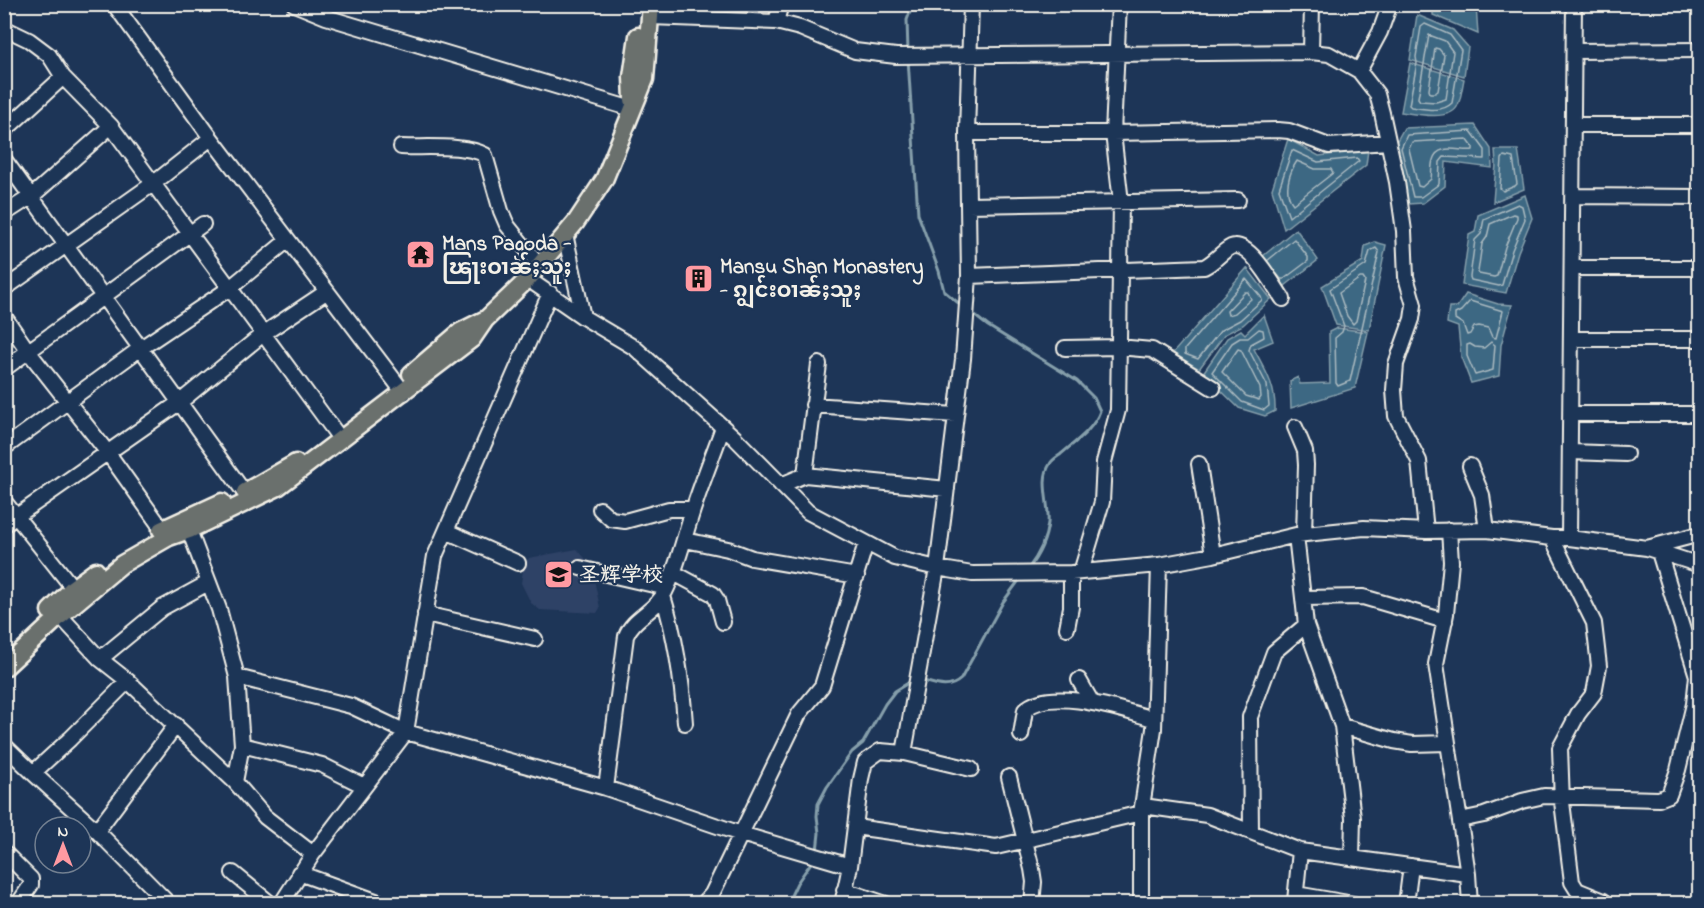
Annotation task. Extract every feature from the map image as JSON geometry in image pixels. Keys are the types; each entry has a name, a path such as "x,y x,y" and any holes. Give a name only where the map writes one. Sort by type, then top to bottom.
{"main road":[{"path":"4,668 57,612 73,588 117,556 244,492 299,461 472,339 485,320 528,279 576,222 604,180 645,79 647,9"},
{"path":"4,653 165,533 189,530 278,487 400,390"}],"street":[{"path":"114,4 211,138 400,390"},
{"path":"294,4 326,18 633,106"},
{"path":"776,22 781,4"},
{"path":"904,753 937,568 968,309 967,133 971,4"},
{"path":"1068,628 1076,573 1102,502 1104,462 1118,410 1121,202 1113,133 1119,4"},
{"path":"1311,52 1312,4"},
{"path":"1359,71 1380,32 1390,4"},
{"path":"1569,538 1574,4"},
{"path":"647,9 776,22 800,28 855,51 908,57 1311,52 1329,54 1359,71 1377,94 1397,182 1404,231 1406,277 1414,305 1412,319 1396,364 1394,390 1396,416 1419,461 1426,531"},
{"path":"4,28 29,40 48,55 63,77 111,126 336,433"},
{"path":"1574,51 1700,50"},
{"path":"4,131 63,77"},
{"path":"1573,125 1700,125"},
{"path":"4,214 32,196 111,126"},
{"path":"967,133 1278,130 1289,131 1329,146 1388,142"},
{"path":"4,289 154,183 211,138"},
{"path":"401,147 463,149 479,151 485,155 507,225 539,265"},
{"path":"4,159 244,492"},
{"path":"1573,196 1700,197"},
{"path":"968,205 1238,200"},
{"path":"4,369 203,224"},
{"path":"565,234 583,317"},
{"path":"4,448 141,348 230,288 288,240"},
{"path":"969,276 1204,267 1236,245 1242,246 1253,255 1283,299"},
{"path":"1572,268 1700,268"},
{"path":"528,279 583,317 635,348 723,427 808,512 895,558 972,574 1076,573 1159,565 1300,535 1364,528 1426,531 1487,530 1569,538 1653,550 1700,565"},
{"path":"4,525 180,402 263,334 326,292"},
{"path":"281,903 299,873 406,732 435,556 550,293"},
{"path":"4,316 28,351 108,453 165,533"},
{"path":"1572,339 1700,339"},
{"path":"1065,348 1118,347 1152,350 1213,388"},
{"path":"805,475 819,364"},
{"path":"813,405 955,415"},
{"path":"1571,414 1700,414"},
{"path":"606,788 626,636 634,622 650,611 665,592 674,573 693,509 723,427"},
{"path":"1296,427 1305,451 1306,465 1300,535 1306,625 1342,726 1353,818 1352,858"},
{"path":"1571,453 1626,454"},
{"path":"1199,464 1213,555"},
{"path":"1470,466 1482,495 1487,530"},
{"path":"781,485 805,475 947,489"},
{"path":"4,501 73,588"},
{"path":"600,509 610,519 625,521 669,509 693,509"},
{"path":"189,530 219,609 237,677 242,745 235,782"},
{"path":"1449,530 1452,562 1445,621 1436,664 1468,874 1470,903"},
{"path":"446,531 518,563"},
{"path":"1653,550 1700,534"},
{"path":"1552,538 1594,623 1599,666 1594,693 1578,714 1560,748 1562,797 1572,882 1577,890 1604,901"},
{"path":"685,540 728,549 752,558 858,576"},
{"path":"704,903 712,894 799,714 822,686 858,576 866,543"},
{"path":"1460,820 1544,796 1659,799 1669,795 1678,770 1694,704 1697,676 1653,550"},
{"path":"1141,903 1142,809 1155,719 1159,565"},
{"path":"580,568 665,592"},
{"path":"674,573 712,594 717,600 723,622"},
{"path":"100,659 162,608 208,583"},
{"path":"665,592 683,682 685,723"},
{"path":"1304,598 1363,597 1445,621"},
{"path":"57,612 100,659 128,681 235,782 265,818 313,854"},
{"path":"425,614 535,639"},
{"path":"1251,832 1250,717 1274,652 1306,625"},
{"path":"237,677 351,706 406,732 606,788 741,834 850,866"},
{"path":"1079,680 1091,701"},
{"path":"33,773 128,681"},
{"path":"1021,735 1025,710 1028,706 1049,701 1091,701 1155,719"},
{"path":"97,831 176,725"},
{"path":"1342,726 1412,744 1448,743"},
{"path":"4,745 97,831 169,903"},
{"path":"242,745 322,765 364,786"},
{"path":"886,903 843,897 850,866 865,762 880,751 904,753 971,769"},
{"path":"1009,777 1027,841 1034,882 1032,903"},
{"path":"855,827 996,847 1027,841 1142,809 1207,815 1300,851 1468,874"},
{"path":"1300,851 1295,899 1354,903"},
{"path":"4,852 31,879 31,885 18,903"},
{"path":"1406,903 1411,866"},
{"path":"233,873 271,903"},
{"path":"299,873 384,903"}],"shaded area":[{"name":"圣辉学校","path":"577,549 591,565 600,608 597,613 540,610 531,603 521,583 524,565 529,558"}],"water":[{"path":"1433,5 1476,5 1478,34 1433,15"},
{"path":"1417,15 1453,30 1468,47 1464,76 1410,60"},
{"path":"1410,63 1464,79 1460,101 1453,111 1439,115 1401,112"},
{"path":"1475,125 1491,149 1492,168 1446,162 1445,186 1423,203 1408,204 1394,146 1404,128"},
{"path":"1288,139 1319,156 1368,150 1366,165 1284,229 1272,189"},
{"path":"1495,150 1518,150 1524,189 1493,202 1496,164"},
{"path":"1525,195 1532,218 1518,252 1506,293 1462,285 1469,235 1475,232 1478,215"},
{"path":"1296,229 1318,260 1281,289 1258,260"},
{"path":"1375,242 1386,245 1369,330 1336,325 1322,286 1363,261 1365,246"},
{"path":"1247,268 1271,299 1243,325 1225,334 1199,369 1173,353"},
{"path":"1466,294 1498,304 1512,305 1501,345 1499,376 1471,383 1461,357 1458,327 1447,323 1449,307 1457,307"},
{"path":"1264,315 1273,341 1254,349 1269,378 1274,394 1275,411 1265,416 1239,408 1203,373 1227,338 1241,330 1245,334"},
{"path":"1337,328 1368,332 1355,388 1291,408 1290,381 1298,377 1300,384 1330,383 1329,332"}],"waterway":[{"path":"908,52 907,20 913,4"},
{"path":"908,59 918,214 944,291 962,306"},
{"path":"970,312 988,326 1077,381 1094,398 1100,411 1089,429 1053,460 1047,470 1045,477 1048,516 1046,536 1028,569"},
{"path":"920,680 946,686 961,679 1003,602 1020,579"},
{"path":"817,851 818,804 827,787 852,752 863,743 895,691 913,680"},
{"path":"787,904 797,883 813,860"}],"place":[{"name":"Mans Pagoda - ၽြႃးဝၢၼ်ႈသူႈ","path":"421,255"},
{"name":"Mansu Shan Monastery - ၵျွင်းဝၢၼ်ႈသူႈ","path":"699,278"},
{"name":"圣辉学校","path":"558,574"}]}
